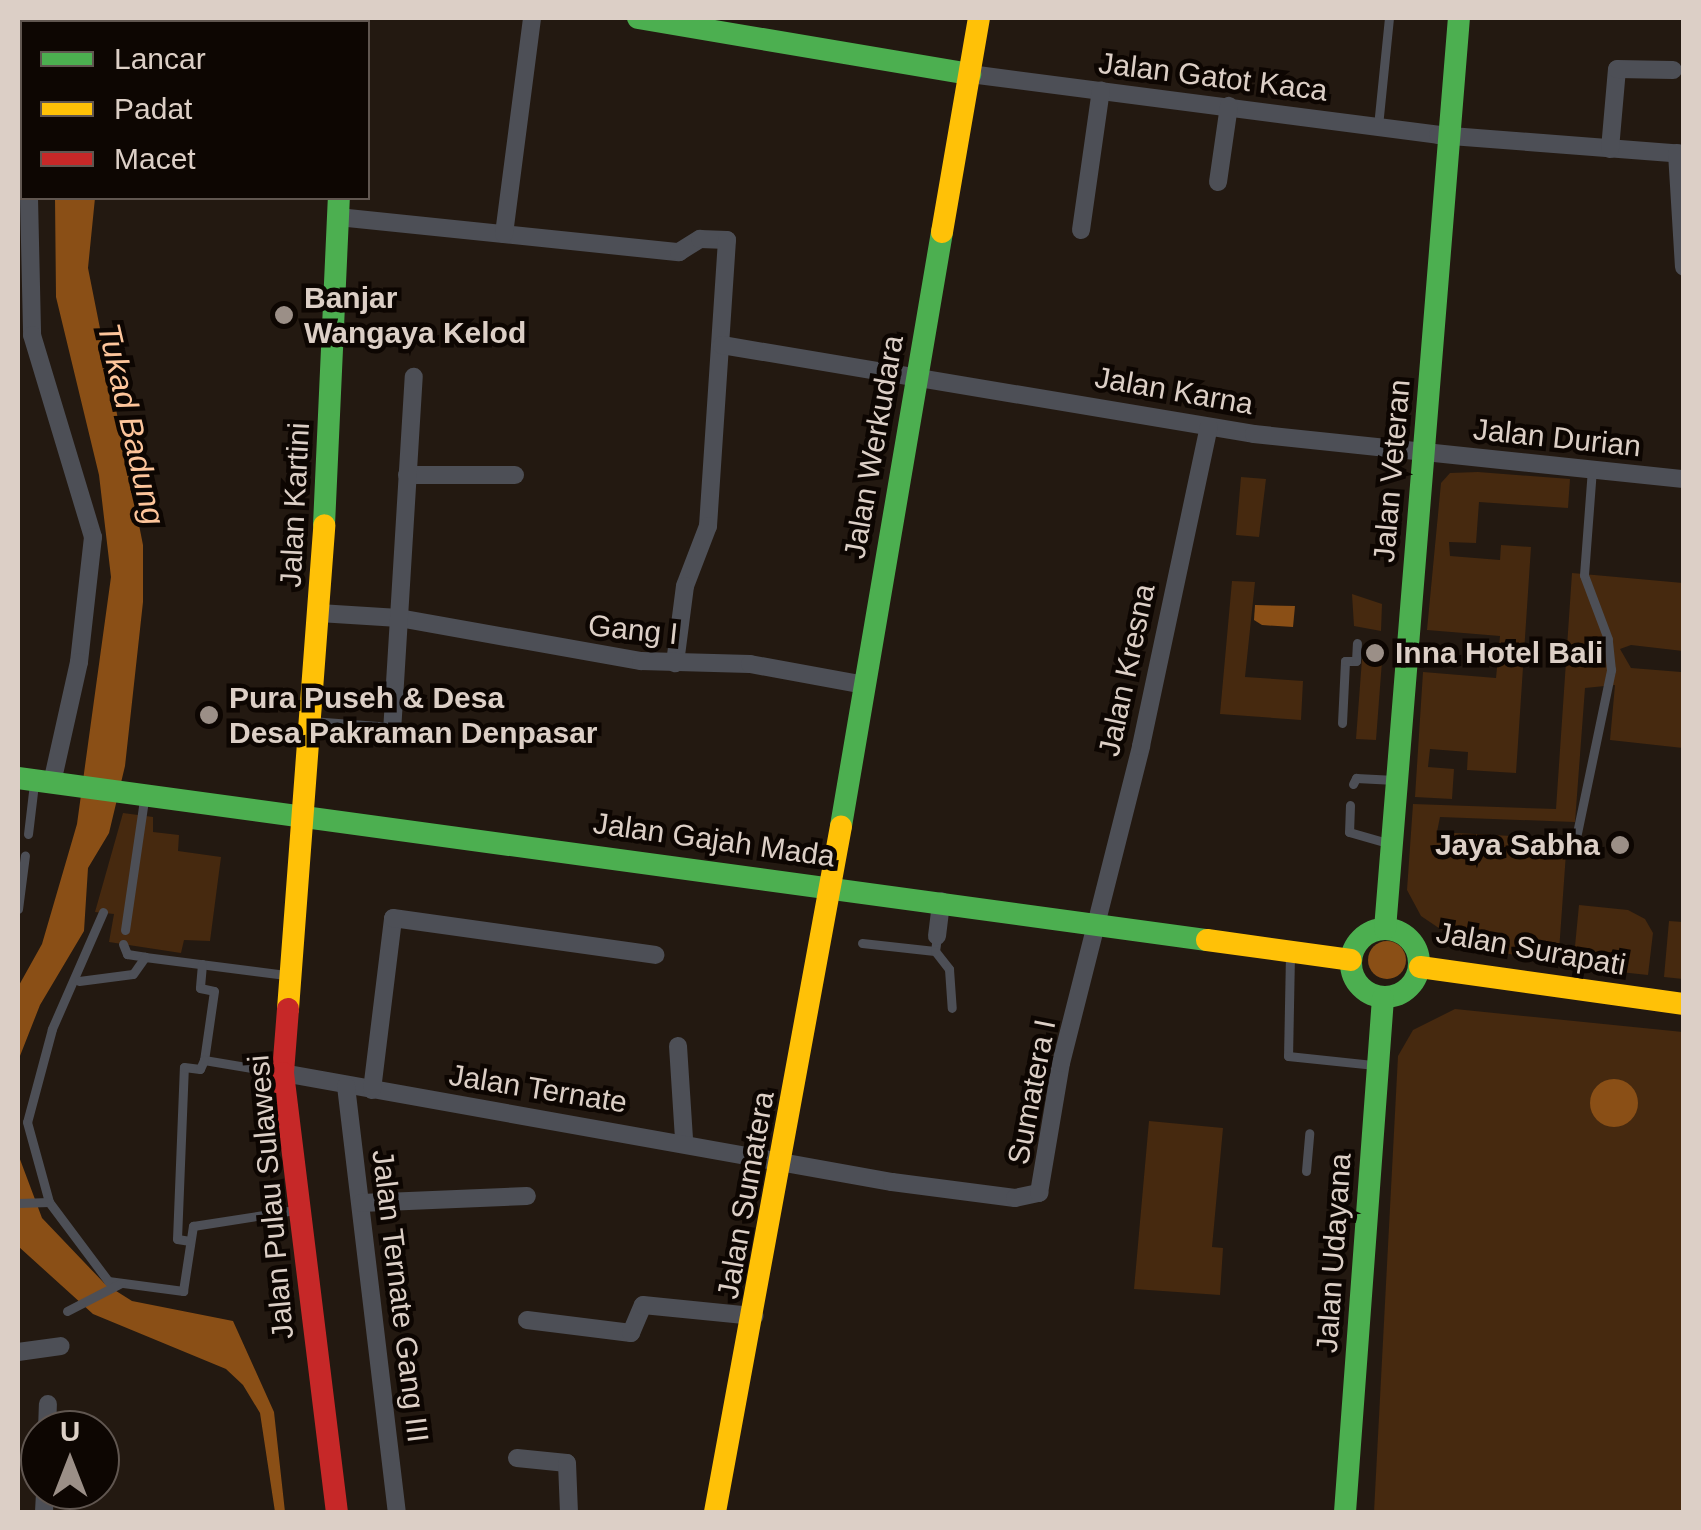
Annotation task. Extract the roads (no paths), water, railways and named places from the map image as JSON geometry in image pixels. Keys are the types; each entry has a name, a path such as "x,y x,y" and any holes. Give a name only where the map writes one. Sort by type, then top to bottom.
{"main road":[{"path":"638,18 970,74"},
{"name":"Jalan Werkudara","path":"830,887 979,18"},
{"name":"Jalan Veteran","path":"1385,929 1458,18"},
{"name":"Jalan Kartini","path":"305,814 339,207"},
{"name":"Jalan Gajah Mada","path":"41,782 305,814 1351,960"},
{"name":"Jalan Pulau Sulawesi","path":"305,814 283,1073 338,1512"},
{"name":"Jalan Sumatera","path":"715,1512 784,1162 830,887"},
{"path":"1385,929 1358,942 1351,960 1363,990 1383,998 1404,992 1420,967"},
{"name":"Jalan Surapati","path":"1385,929 1415,945 1420,967 1684,1004"},
{"name":"Jalan Udayana","path":"1345,1512 1383,998"}],"street":[{"path":"504,234 532,18"},
{"path":"1610,148 1617,69 1674,70"},
{"name":"Jalan Gatot Kaca","path":"970,74 1448,135 1680,154"},
{"path":"1081,230 1101,90"},
{"path":"1218,182 1229,106"},
{"path":"1680,154 1684,266"},
{"path":"29,200 32,335 93,537 79,662 41,782"},
{"path":"339,207 504,234 679,252 700,239 725,239 722,345 708,526 685,586 675,663"},
{"name":"Jalan Karna","path":"722,345 1209,427 1424,452"},
{"path":"312,726 392,732 414,377"},
{"name":"Jalan Kresna","path":"1092,924 1141,746 1209,427"},
{"name":"Jalan Durian","path":"1424,452 1683,479"},
{"path":"1683,479 1684,460"},
{"path":"407,475 515,476"},
{"name":"Gang I","path":"319,613 398,618 491,639 675,663 750,664 864,686"},
{"path":"936,944 941,901"},
{"path":"372,1090 392,918 655,955"},
{"name":"Sumatera I","path":"784,1162 982,1194 1039,1193 1092,924"},
{"path":"678,1046 684,1140"},
{"name":"Jalan Ternate","path":"283,1073 684,1140 784,1162"},
{"name":"Jalan Ternate Gang III","path":"346,1086 398,1512"},
{"path":"361,1203 527,1196"},
{"path":"527,1320 631,1332 644,1305 754,1316"},
{"path":"18,1352 62,1346"},
{"path":"48,1404 48,1410"},
{"path":"516,1458 567,1463 569,1512"}],"lane":[{"path":"1378,126 1389,18"},
{"path":"1577,833 1612,670 1608,639 1584,575 1592,469"},
{"path":"1342,723 1345,661 1356,661 1356,643"},
{"path":"1353,784 1356,778 1398,780"},
{"path":"28,834 41,782"},
{"path":"126,930 133,793"},
{"path":"1350,805 1349,832 1355,837 1393,843"},
{"path":"18,909 25,855"},
{"path":"103,912 78,981 52,1029 27,1122 45,1202 108,1281 182,1291 196,1224 300,1209"},
{"path":"862,943 936,944 949,969 952,1008"},
{"path":"122,944 127,954 292,976"},
{"path":"1290,952 1288,1056 1377,1065"},
{"path":"78,981 133,974 144,957"},
{"path":"190,1240 177,1239 184,1067 200,1069 204,1060 214,991 200,988 202,964"},
{"path":"204,1060 283,1073"},
{"path":"1306,1170 1309,1133"},
{"path":"18,1202 45,1202"},
{"path":"67,1311 118,1285"}],"place":[{"name":"Banjar Wangaya Kelod","path":"284,315"},
{"name":"Inna Hotel Bali","path":"1375,653"},
{"name":"Pura Puseh & Desa Desa Pakraman Denpasar","path":"209,715"},
{"name":"Jaya Sabha","path":"1620,845"}],"water label":[{"name":"Tukad Badung","path":"131,424"}]}
